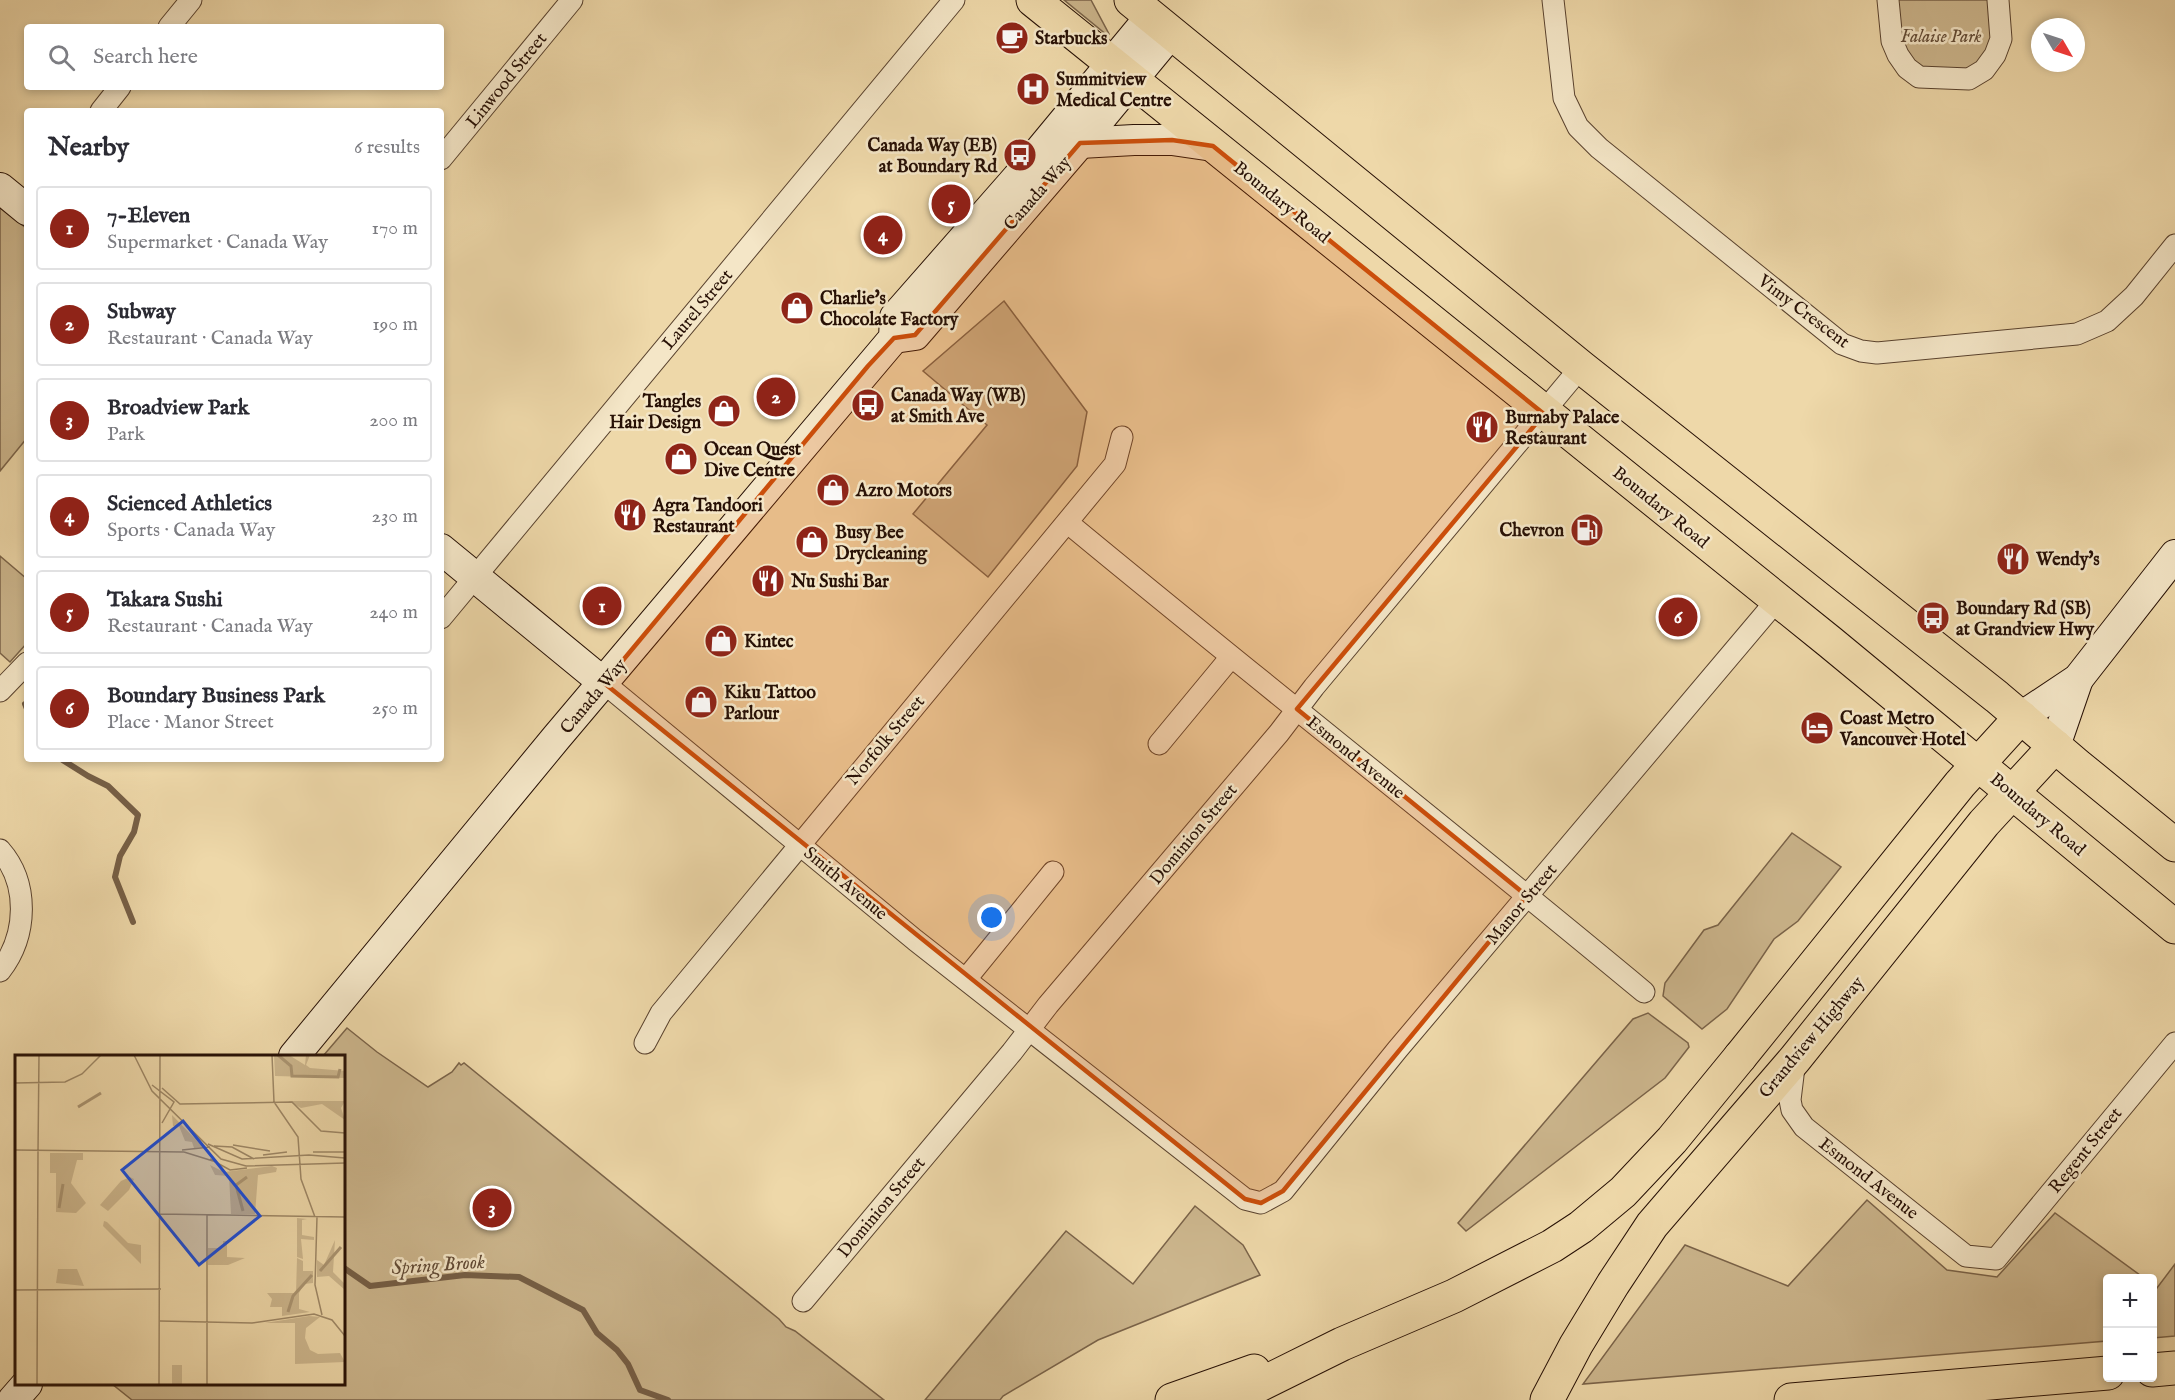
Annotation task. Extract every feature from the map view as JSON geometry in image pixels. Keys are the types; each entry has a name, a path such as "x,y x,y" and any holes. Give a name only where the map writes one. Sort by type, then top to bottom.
{"main road":[{"name":"Boundary Road","path":"1032,0 1777,600 2175,927"},
{"name":"Canada Way","path":"894,338 915,335 1080,143 1122,72 1151,16"},
{"path":"1151,16 1581,367 2021,717 2175,845"},
{"name":"Canada Way","path":"295,1055 828,414 894,338 895,317 1017,178 1122,72"},
{"path":"1080,143 1172,140 1213,146"},
{"path":"0,188 24,205"},
{"name":"Smith Avenue","path":"444,551 604,683"},
{"name":"Grandview Highway","path":"1342,1344 1464,1292 1552,1246 1581,1227 1623,1191 1672,1140 1978,764 2021,717 2078,679 2175,555"},
{"name":"Grandview Highway","path":"1547,1400 1613,1284 1652,1225 1795,1059 1984,824 2055,746 2078,679"},
{"path":"1172,1400 1223,1381 1342,1344"},
{"path":"1229,1400 1342,1344"},
{"path":"2157,1370 2175,1368"},
{"path":"1791,1400 2103,1373"},
{"path":"13,1400 25,1385"}],"street":[{"path":"171,24 191,0"},
{"name":"Linwood Street","path":"444,155 572,0"},
{"name":"Laurel Street","path":"444,614 954,0"},
{"name":"Vimy Crescent","path":"1553,0 1564,98 1578,127 1599,148 1842,344 1861,351 1877,353 2077,334 2107,321 2134,296 2175,245"},
{"path":"1888,0 1892,41 1907,68 1919,77 1969,79 1984,70 1995,55 2001,39 1998,0"},
{"path":"103,108 118,90"},
{"name":"Dominion Street","path":"803,1301 1581,367"},
{"name":"Norfolk Street","path":"645,1043 661,1013 1115,464 1122,437"},
{"name":"Esmond Avenue","path":"1068,523 1644,992"},
{"name":"Manor Street","path":"1261,1203 1283,1191 1397,1050 1777,600"},
{"path":"1158,744 1231,657"},
{"path":"0,691 24,666"},
{"name":"Smith Avenue","path":"604,683 1030,1030 1245,1199 1261,1203"},
{"path":"0,849 10,861 20,884 23,908 17,939 0,970"},
{"path":"966,979 1053,872"},
{"name":"Regent Street","path":"1996,1259 2175,1043"},
{"name":"Esmond Avenue","path":"1795,1059 1790,1100 1792,1110 1804,1127 1966,1256 1996,1259"}],"highlighted area":[{"path":"1172,140 1213,146 1544,414 1297,709 1527,896 1283,1191 1261,1203 1245,1199 604,683 868,366 894,338 915,335 1080,143"}],"green space":[{"path":"1064,0 1091,0 1109,34 1107,35"},
{"name":"Falaise Park","path":"1895,0 1994,0 1997,37 1985,60 1969,69 1933,73 1914,65 1900,45"},
{"path":"0,206 24,226 24,442 0,471"},
{"path":"1004,301 1087,412 1077,466 988,577 913,514 987,425 923,371"},
{"path":"0,556 24,576 24,646 10,662 0,653"},
{"path":"1792,833 1841,867 1798,921 1774,939 1727,1009 1702,1029 1663,996 1665,983 1704,930 1718,925"},
{"path":"1648,1013 1688,1043 1689,1047 1665,1078 1466,1231 1458,1223 1633,1019"},
{"path":"347,1028 428,1087 452,1072 459,1063 461,1065 464,1063 786,1327 795,1331 884,1400 132,1400 113,1385 345,1385 345,1055 324,1055"},
{"path":"1867,1200 1947,1270 1997,1277 2055,1213 2139,1274 2103,1274 2103,1341 1583,1384 1685,1245 1788,1286"},
{"path":"1195,1206 1243,1245 1260,1275 1098,1340 1003,1396 1000,1400 925,1400 1066,1231 1133,1284"},
{"path":"2175,1264 2175,1336 2157,1338 2157,1288"}],"waterway":[{"name":"Spring Brook","path":"66,762 108,786 138,815 134,832 120,856 115,877 133,922"},
{"name":"Spring Brook","path":"345,1269 370,1286 465,1275 519,1277 583,1310 597,1333 617,1350 628,1364 640,1390 668,1400"}],"place":[{"name":"Starbucks","path":"1012,38"},
{"name":"Summitview Medical Centre","path":"1033,89"},
{"name":"Canada Way (EB) at Boundary Rd","path":"1020,155"},
{"name":"Takara Sushi","path":"951,204"},
{"name":"Scienced Athletics","path":"883,235"},
{"name":"Charlie's Chocolate Factory","path":"797,308"},
{"name":"Subway","path":"776,397"},
{"name":"Canada Way (WB) at Smith Ave","path":"868,405"},
{"name":"Tangles Hair Design","path":"724,411"},
{"name":"Burnaby Palace Restaurant","path":"1482,427"},
{"name":"Ocean Quest Dive Centre","path":"681,459"},
{"name":"Azro Motors","path":"833,490"},
{"name":"Agra Tandoori Restaurant","path":"630,515"},
{"name":"Chevron","path":"1587,530"},
{"name":"Busy Bee Drycleaning","path":"812,542"},
{"name":"Wendy's","path":"2013,559"},
{"name":"Nu Sushi Bar","path":"768,581"},
{"name":"7-Eleven","path":"602,606"},
{"name":"Boundary Business Park","path":"1678,617"},
{"name":"Boundary Rd (SB) at Grandview Hwy","path":"1933,618"},
{"name":"Kintec","path":"721,641"},
{"name":"Kiku Tattoo Parlour","path":"701,702"},
{"name":"Coast Metro Vancouver Hotel","path":"1817,728"},
{"name":"Broadview Park","path":"492,1208"}]}
